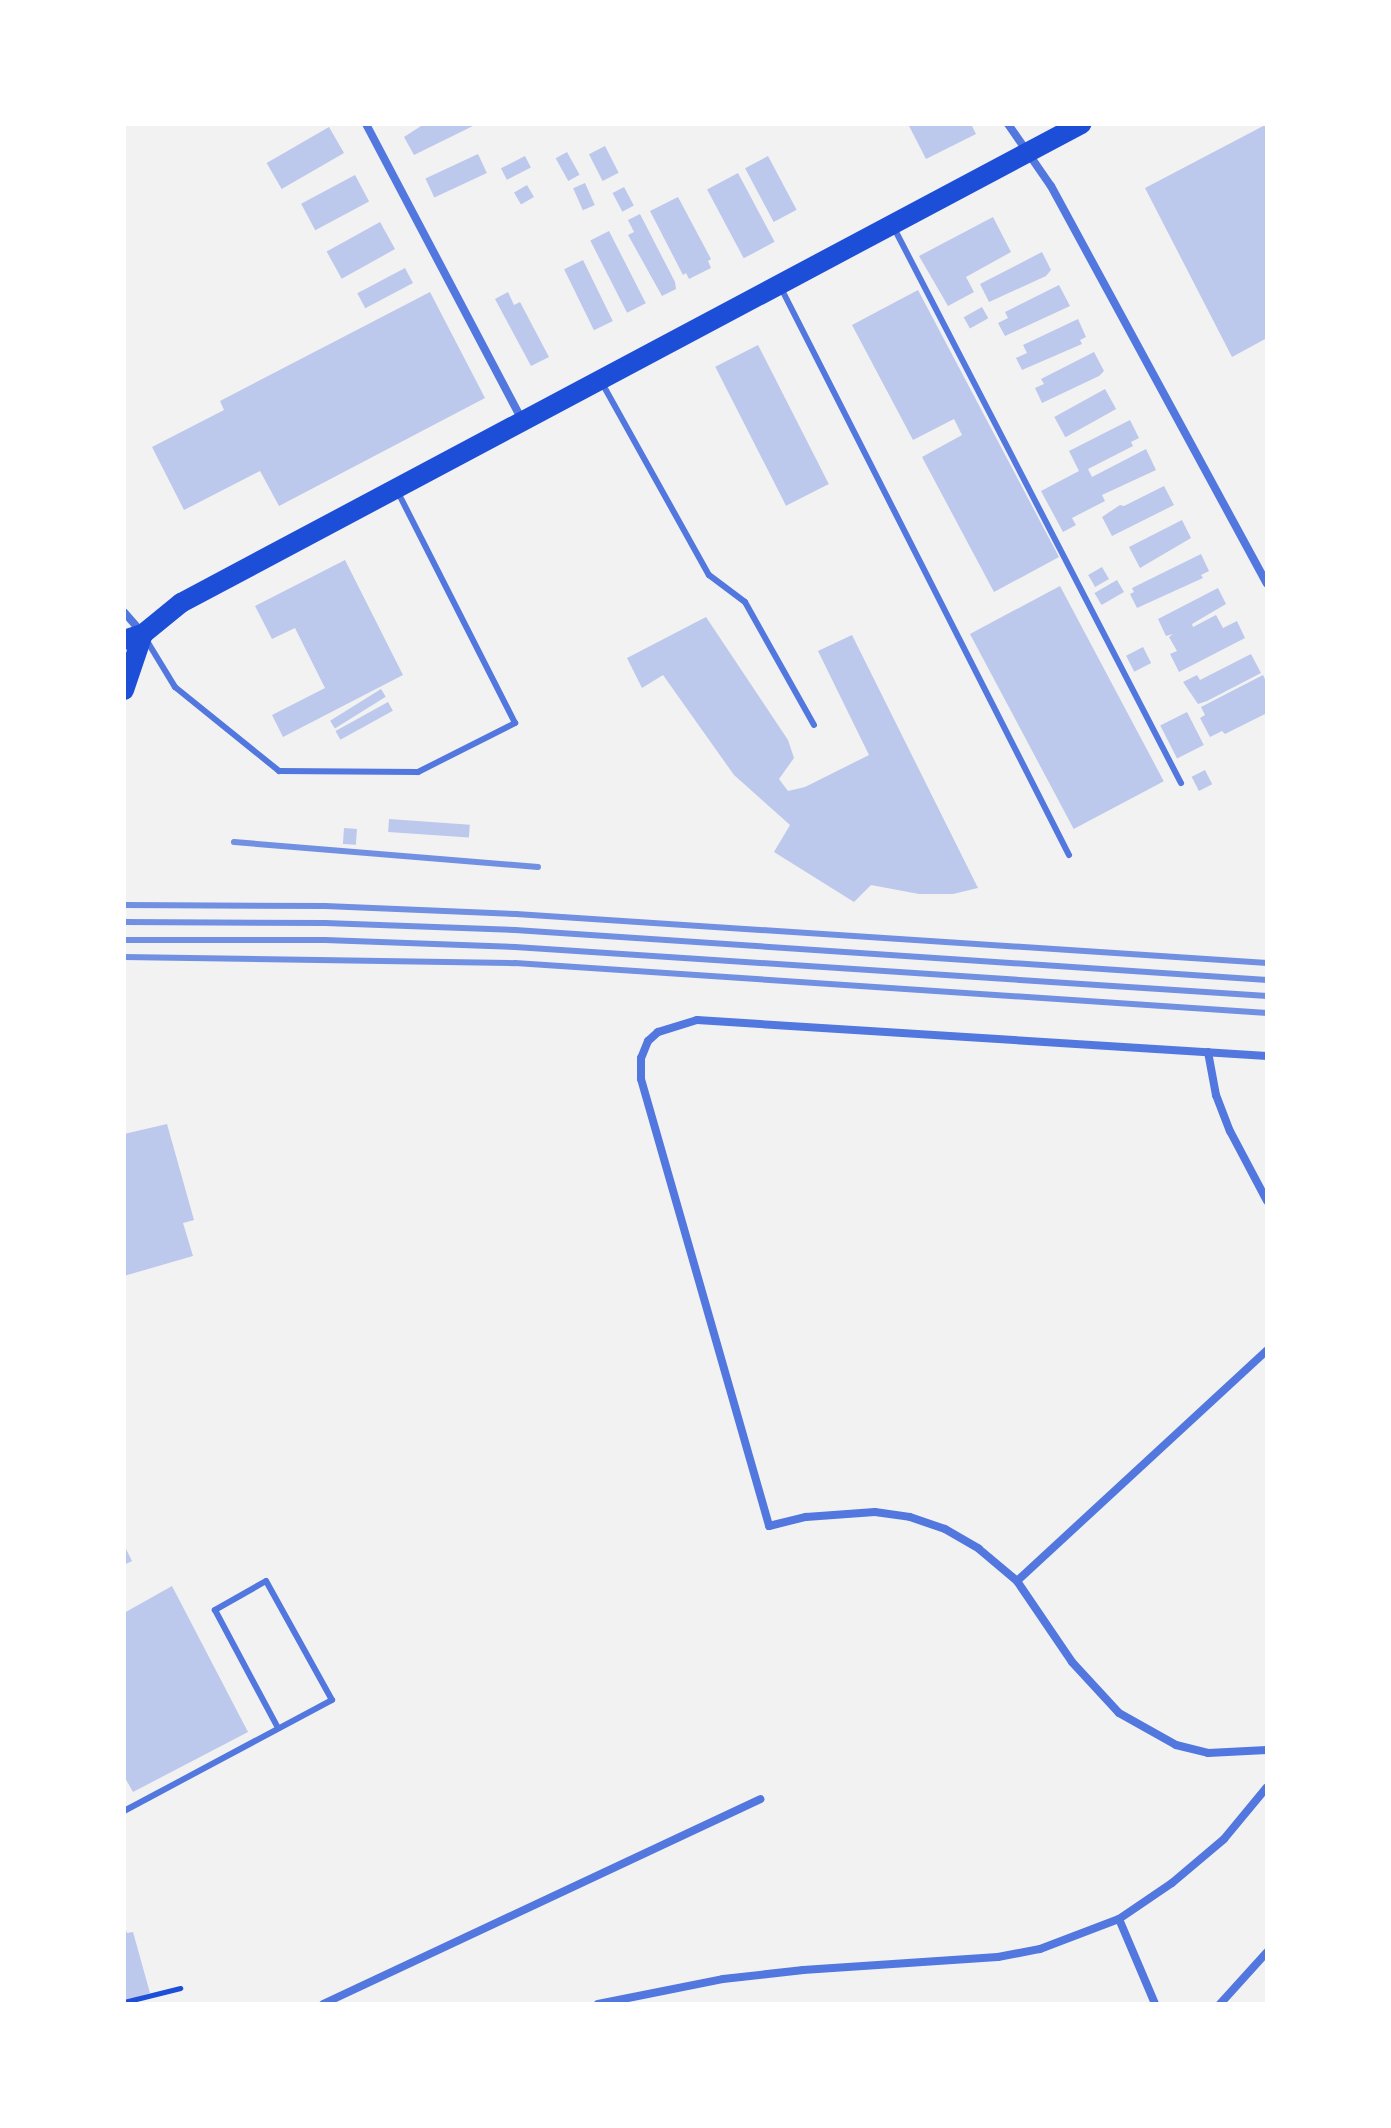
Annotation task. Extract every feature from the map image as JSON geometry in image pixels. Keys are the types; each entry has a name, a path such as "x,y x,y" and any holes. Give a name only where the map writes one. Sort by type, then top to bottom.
{"main road":[{"path":"124,648 134,637 181,603 1081,124"},
{"path":"124,690 134,637"}],"street":[{"path":"366,124 522,421"},
{"path":"1008,124 1051,186 1267,583"},
{"path":"124,612 134,637"},
{"path":"1267,1056 697,1020 658,1032 648,1041 641,1058 641,1079 769,1526 843,1513 875,1512 910,1517 945,1529 979,1549 1017,1581 1072,1662 1119,1713 1176,1745 1208,1753 1267,1750"},
{"path":"1208,1052 1216,1095 1230,1131 1267,1201"},
{"path":"1017,1581 1267,1350"},
{"path":"598,2004 723,1979 803,1970 998,1957 1040,1949 1119,1919 1172,1883 1224,1839 1267,1787"},
{"path":"323,2004 760,1799"},
{"path":"1119,1919 1155,2004"},
{"path":"1220,2004 1267,1952"}],"lane":[{"path":"892,224 1181,783"},
{"path":"779,284 1069,855"},
{"path":"601,380 709,575 745,602 814,725"},
{"path":"134,637 175,687 279,771 418,772 515,723 396,488"},
{"path":"124,1811 332,1700 266,1581 215,1610 278,1728"}],"path":[{"path":"124,2002 180,1988"}],"building":[{"path":"424,124 477,124 414,155 404,137"},
{"path":"908,124 971,124 976,134 926,159"},
{"path":"1267,124 1267,338 1232,357 1145,188"},
{"path":"329,127 344,153 282,189 267,163"},
{"path":"605,146 619,173 603,181 589,154"},
{"path":"567,152 580,175 568,181 556,158"},
{"path":"478,154 487,173 434,198 425,179"},
{"path":"525,156 531,168 507,180 501,168"},
{"path":"768,156 797,210 774,222 745,168"},
{"path":"738,173 775,242 744,258 707,189"},
{"path":"355,175 369,201 315,230 301,204"},
{"path":"585,183 595,205 583,210 573,188"},
{"path":"527,185 534,197 521,205 514,193"},
{"path":"624,187 634,206 622,212 613,193"},
{"path":"678,197 711,259 708,261 711,268 689,279 686,273 683,275 650,211"},
{"path":"640,214 675,282 676,289 662,296 628,235 634,232 628,220"},
{"path":"993,217 1011,252 966,277 974,292 948,306 919,256"},
{"path":"380,222 395,249 342,279 327,252"},
{"path":"609,231 646,303 627,313 590,241"},
{"path":"1042,252 1051,270 1046,276 989,302 980,284"},
{"path":"583,260 613,321 594,330 564,269"},
{"path":"405,268 413,283 365,308 357,293"},
{"path":"1059,285 1070,306 1005,336 998,323 1008,318 1005,312"},
{"path":"918,290 1059,557 994,592 922,457 962,435 954,419 913,440 852,325"},
{"path":"430,292 485,398 279,506 260,471 184,510 152,447 224,410 220,401"},
{"path":"508,292 514,305 520,302 549,357 531,366 495,299"},
{"path":"982,307 988,318 970,329 964,317"},
{"path":"1078,319 1086,337 1080,340 1082,344 1022,370 1016,358 1027,353 1023,345"},
{"path":"758,345 829,484 786,506 715,367"},
{"path":"1094,352 1104,371 1099,376 1042,403 1035,388 1044,384 1041,379"},
{"path":"1105,389 1116,409 1065,437 1054,417"},
{"path":"1130,420 1139,438 1131,442 1133,446 1088,469 1092,477 1146,449 1156,470 1102,495 1105,501 1072,518 1076,525 1063,532 1041,491 1079,471 1069,451"},
{"path":"1164,486 1174,505 1112,536 1102,517 1120,505 1124,506"},
{"path":"1182,520 1191,538 1140,568 1129,547"},
{"path":"1201,554 1209,571 1201,575 1203,578 1137,608 1130,594 1134,592 1132,588"},
{"path":"345,560 403,675 283,737 272,715 325,688 295,628 272,639 255,606"},
{"path":"1102,567 1109,579 1095,587 1088,575"},
{"path":"1117,580 1124,592 1101,605 1094,593"},
{"path":"1060,586 1164,781 1074,829 970,634"},
{"path":"1218,588 1226,604 1192,624 1193,627 1216,615 1223,628 1237,621 1245,638 1179,672 1170,654 1177,651 1169,637 1173,634 1166,636 1158,619"},
{"path":"706,617 788,740 794,758 779,779 788,791 805,787 869,755 818,651 852,635 978,888 953,894 919,894 871,885 854,902 774,852 790,825 734,775 663,675 642,688 627,658"},
{"path":"1143,647 1151,663 1134,672 1126,656"},
{"path":"1251,654 1261,673 1207,701 1198,704 1183,682 1197,675 1200,680"},
{"path":"1263,675 1267,683 1267,713 1225,734 1222,731 1210,737 1200,718 1205,715 1201,707"},
{"path":"381,689 386,697 335,728 330,721"},
{"path":"388,702 393,711 340,740 336,731"},
{"path":"1187,712 1204,745 1177,759 1160,726"},
{"path":"1205,770 1212,784 1199,791 1192,777"},
{"path":"389,819 470,825 469,838 388,832"},
{"path":"344,828 357,829 356,845 343,844"},
{"path":"167,1124 194,1220 183,1223 193,1256 124,1276 124,1134"},
{"path":"124,1545 132,1561 124,1565"},
{"path":"172,1586 248,1732 133,1792 124,1776 124,1613"},
{"path":"124,1924 127,1933 133,1932 150,1993 124,2001"}],"railway":[{"path":"234,842 538,867"},
{"path":"124,905 325,906 516,914 1267,963"},
{"path":"124,922 325,923 515,930 1267,980"},
{"path":"124,940 325,940 515,947 1267,996"},
{"path":"124,957 515,963 1267,1013"}]}
